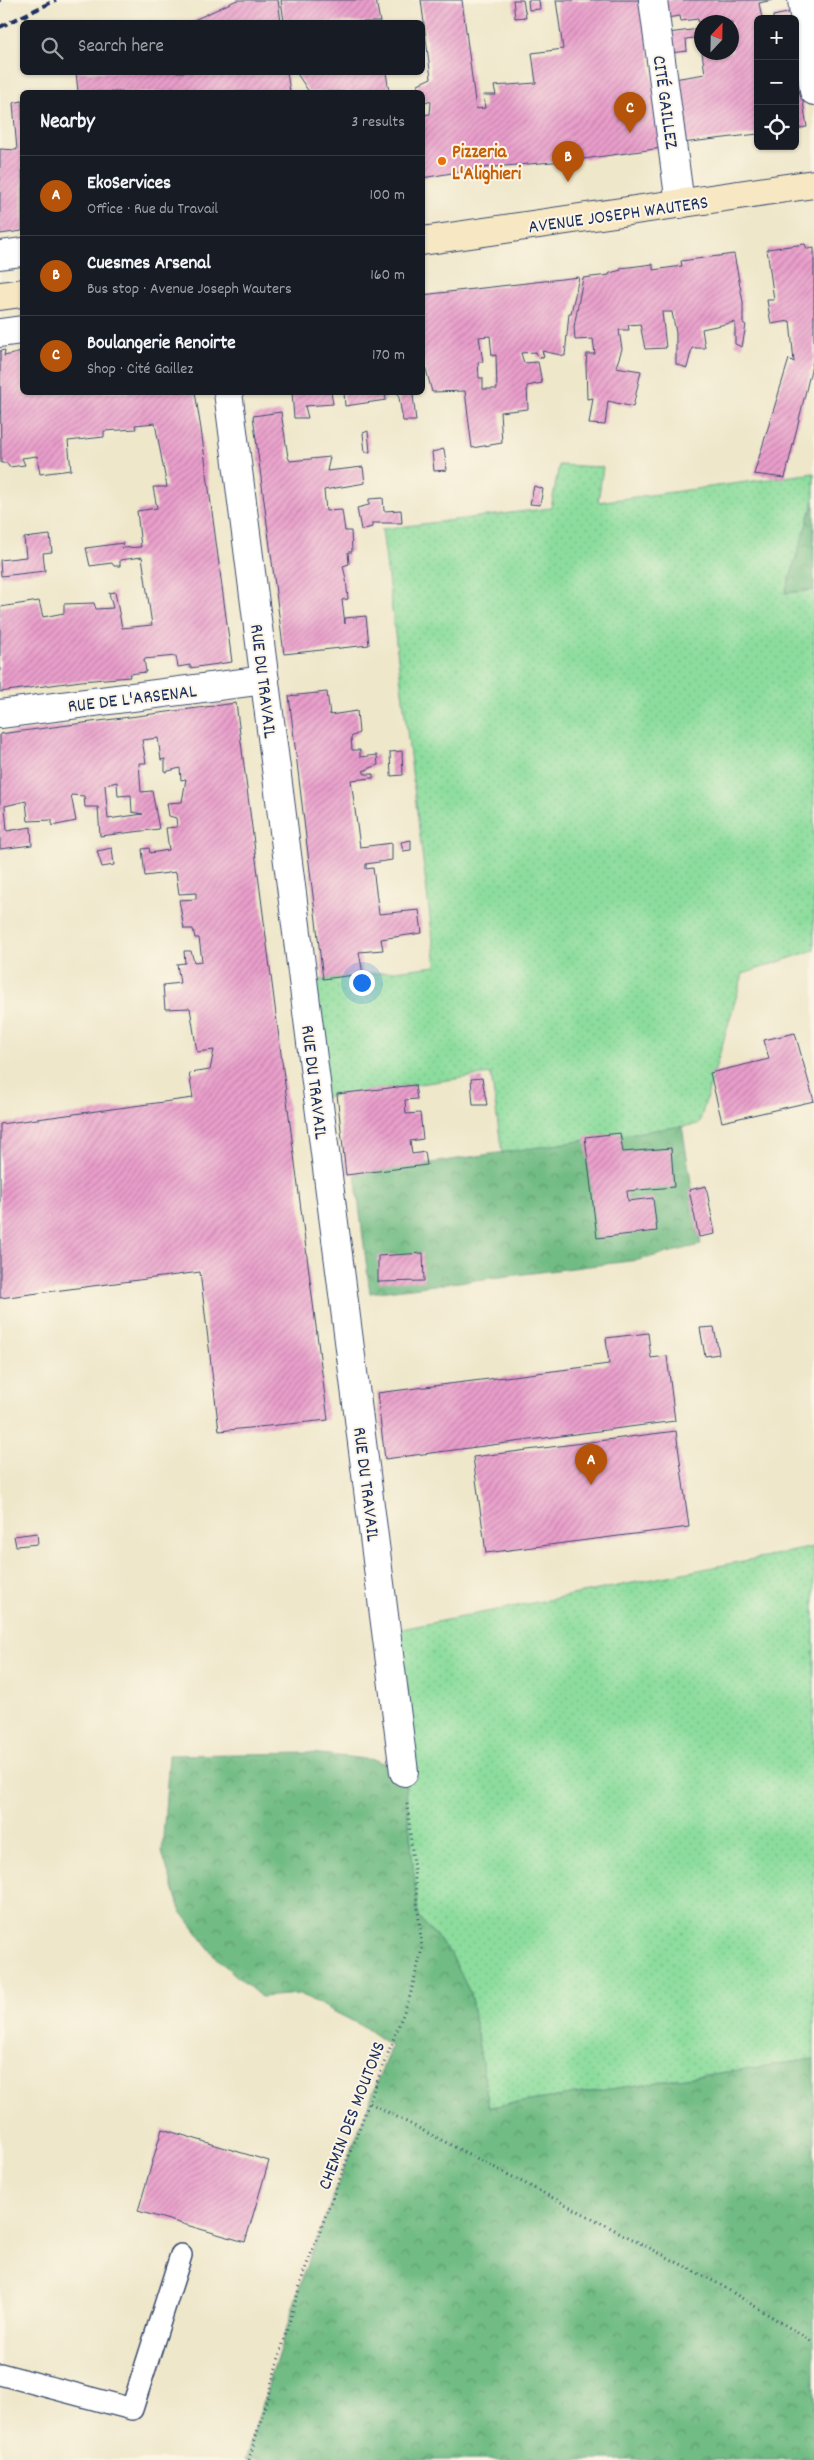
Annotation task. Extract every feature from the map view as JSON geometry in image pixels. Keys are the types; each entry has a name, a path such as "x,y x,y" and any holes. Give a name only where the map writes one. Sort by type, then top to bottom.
{"main road":[{"name":"AVENUE JOSEPH WAUTERS","path":"425,241 814,184"},
{"path":"0,296 20,292"}],"street":[{"name":"CITÉ GAILLEZ","path":"653,0 680,204"},
{"path":"802,0 814,91"},
{"path":"0,255 20,252"},
{"path":"0,333 20,330"},
{"name":"RUE DU TRAVAIL","path":"228,395 404,1772"},
{"name":"RUE DE L'ARSENAL","path":"0,714 265,680"}],"lane":[{"path":"0,2374 132,2409 181,2255"}],"path":[{"name":"CHEMIN DES MOUTONS","path":"249,2460 304,2272 410,1996 422,1949 404,1772"},
{"path":"370,2103 720,2284 814,2343"}],"green space":[{"path":"559,465 603,467 598,502 814,473 814,501 785,593 814,590 814,950 743,974 699,1124 502,1153 491,1074 318,1098 303,982 436,966 382,529 551,508"},
{"path":"814,501 814,590 785,593"},
{"path":"682,1126 701,1245 638,1260 370,1293 355,1174"},
{"path":"814,1547 814,2059 489,2107 470,1993 451,1954 418,1916 404,1772 386,1632"},
{"path":"310,1753 376,1760 404,1772 418,1916 451,1954 470,1993 489,2107 814,2059 814,2460 245,2460 304,2272 391,2046 364,2027 300,1994 261,1997 217,1959 180,1910 162,1852 169,1755"}],"building":[{"path":"237,0 278,0 281,20 194,20"},
{"path":"281,0 376,0 380,20 284,20"},
{"path":"421,0 462,0 476,109 485,108 483,95 496,95 494,86 536,83 532,53 563,49 556,0 642,0 662,148 576,160 482,168 425,178 425,115 430,114 431,102 425,101 425,90 417,90 418,84 431,78"},
{"path":"513,0 523,0 526,17 515,18"},
{"path":"528,0 539,0 540,9 529,10"},
{"path":"663,0 773,0 759,3 761,15 754,15 754,134 682,143 674,79 705,74 703,60 739,60 739,15 694,15 694,19 681,21 680,16 666,18"},
{"path":"792,12 792,15 778,15"},
{"path":"694,30 694,38 686,39 687,51 670,53 668,33"},
{"path":"76,75 287,75 290,90 78,90"},
{"path":"298,75 386,75 389,90 308,90"},
{"path":"799,76 807,127 799,128"},
{"path":"20,101 20,231 0,234 0,149 17,150 13,103"},
{"path":"805,244 807,249 814,248 814,357 785,478 754,474 789,359 794,362 790,321 771,324 767,300 774,300 767,249"},
{"path":"734,254 743,302 743,323 746,325 742,347 735,344 735,322 702,329 705,348 692,348 687,368 676,364 676,333 672,312 662,312 666,348 645,349 640,324 628,325 629,330 619,330 622,349 616,367 641,371 633,407 608,401 605,425 589,424 593,398 587,399 586,364 587,354 595,354 593,339 575,340 574,327 583,278 609,275 621,270 621,268 653,264 653,270 682,266 681,261"},
{"path":"579,277 571,313 569,313 565,356 542,351 544,357 538,358 536,352 521,353 524,363 538,362 542,383 527,386 528,409 500,412 502,443 472,448 465,391 432,392 425,365 425,295","holes":["490,336 492,356 496,355 497,389 483,389 483,378 479,378 478,362 483,362 479,337"]},
{"path":"5,350 4,356 20,352 20,395 195,395 232,662 190,668 190,665 178,667 176,656 144,659 146,672 129,674 130,677 81,681 0,692 0,607 39,601 43,617 64,613 64,604 94,603 96,609 113,608 109,593 115,592 122,628 152,625 142,557 120,560 120,566 114,566 112,563 90,566 86,548 123,543 122,548 141,547 137,511 157,508 153,487 167,487 155,423 135,425 136,429 104,431 104,437 68,441 71,470 40,474 37,456 22,458 25,465 9,467 7,463 1,463 0,351"},
{"path":"292,395 332,395 333,404 305,406 308,418 294,418"},
{"path":"344,395 385,395 386,400 345,406"},
{"path":"399,395 413,395 416,421 403,421"},
{"path":"281,412 290,461 330,457 327,471 363,467 365,483 324,490 326,511 342,510 345,531 351,531 352,552 348,552 349,564 343,566 348,599 342,600 345,624 345,618 366,616 369,645 284,654 253,416"},
{"path":"368,431 370,452 365,452 363,433"},
{"path":"444,449 447,470 434,471 432,452"},
{"path":"534,486 543,489 540,505 530,504"},
{"path":"383,498 384,511 401,510 402,523 372,523 372,527 361,530 357,508 369,505 369,499"},
{"path":"50,535 52,552 43,553 45,571 1,576 0,560 26,557 24,538"},
{"path":"327,692 330,715 357,711 359,733 351,737 352,750 360,750 360,757 377,755 378,765 363,771 365,774 373,774 373,778 351,780 360,847 392,843 392,860 366,864 366,869 373,868 379,914 419,910 422,933 381,939 383,950 359,952 363,974 323,979 289,696"},
{"path":"236,703 328,1420 219,1431 200,1272 0,1298 0,1124 193,1098 189,1073 210,1070 214,1050 197,1052 190,1008 165,1009 163,985 180,983 177,964 185,963 184,951 191,951 194,962 202,961 199,938 195,938 193,929 184,929 179,900 196,899 196,893 179,894 176,872 145,876 142,849 149,848 150,853 169,850 166,828 177,827 176,818 169,816 167,803 182,802 186,779 181,780 180,768 165,772 165,759 161,760 158,738 142,740 146,763 139,763 141,792 152,791 159,829 100,836 98,807 85,807 84,796 71,795 76,821 52,826 52,820 28,821 26,801 5,806 7,831 31,827 32,845 0,849 0,734","holes":["117,782 118,796 131,795 132,812 143,814 108,819 105,785"]},
{"path":"402,751 403,775 391,776 390,752"},
{"path":"411,840 411,850 403,851 401,842"},
{"path":"112,848 114,865 102,867 97,851"},
{"path":"795,1033 814,1101 722,1122 710,1073 769,1059 764,1040"},
{"path":"482,1078 487,1105 473,1105 471,1079"},
{"path":"415,1085 417,1099 405,1100 406,1114 420,1113 423,1139 410,1141 412,1154 425,1152 427,1165 346,1175 337,1094"},
{"path":"620,1133 623,1152 671,1148 674,1187 627,1191 628,1201 653,1198 657,1231 597,1238 585,1137"},
{"path":"706,1186 715,1234 699,1237 689,1190"},
{"path":"423,1253 424,1281 378,1282 378,1256"},
{"path":"714,1327 719,1354 705,1356 700,1328"},
{"path":"648,1333 651,1358 667,1356 675,1421 385,1459 377,1393 609,1364 606,1338"},
{"path":"676,1431 689,1527 486,1553 473,1457"},
{"path":"37,1533 38,1544 16,1546 14,1536"},
{"path":"162,2129 269,2161 245,2242 138,2211"}],"railway":[{"path":"0,27 56,0"}],"place":[{"name":"Boulangerie Renoirte","path":"630,133"},
{"name":"Pizzeria L'Alighieri","path":"442,161"},
{"name":"Cuesmes Arsenal","path":"568,182"},
{"name":"EkoServices","path":"591,1485"}]}
